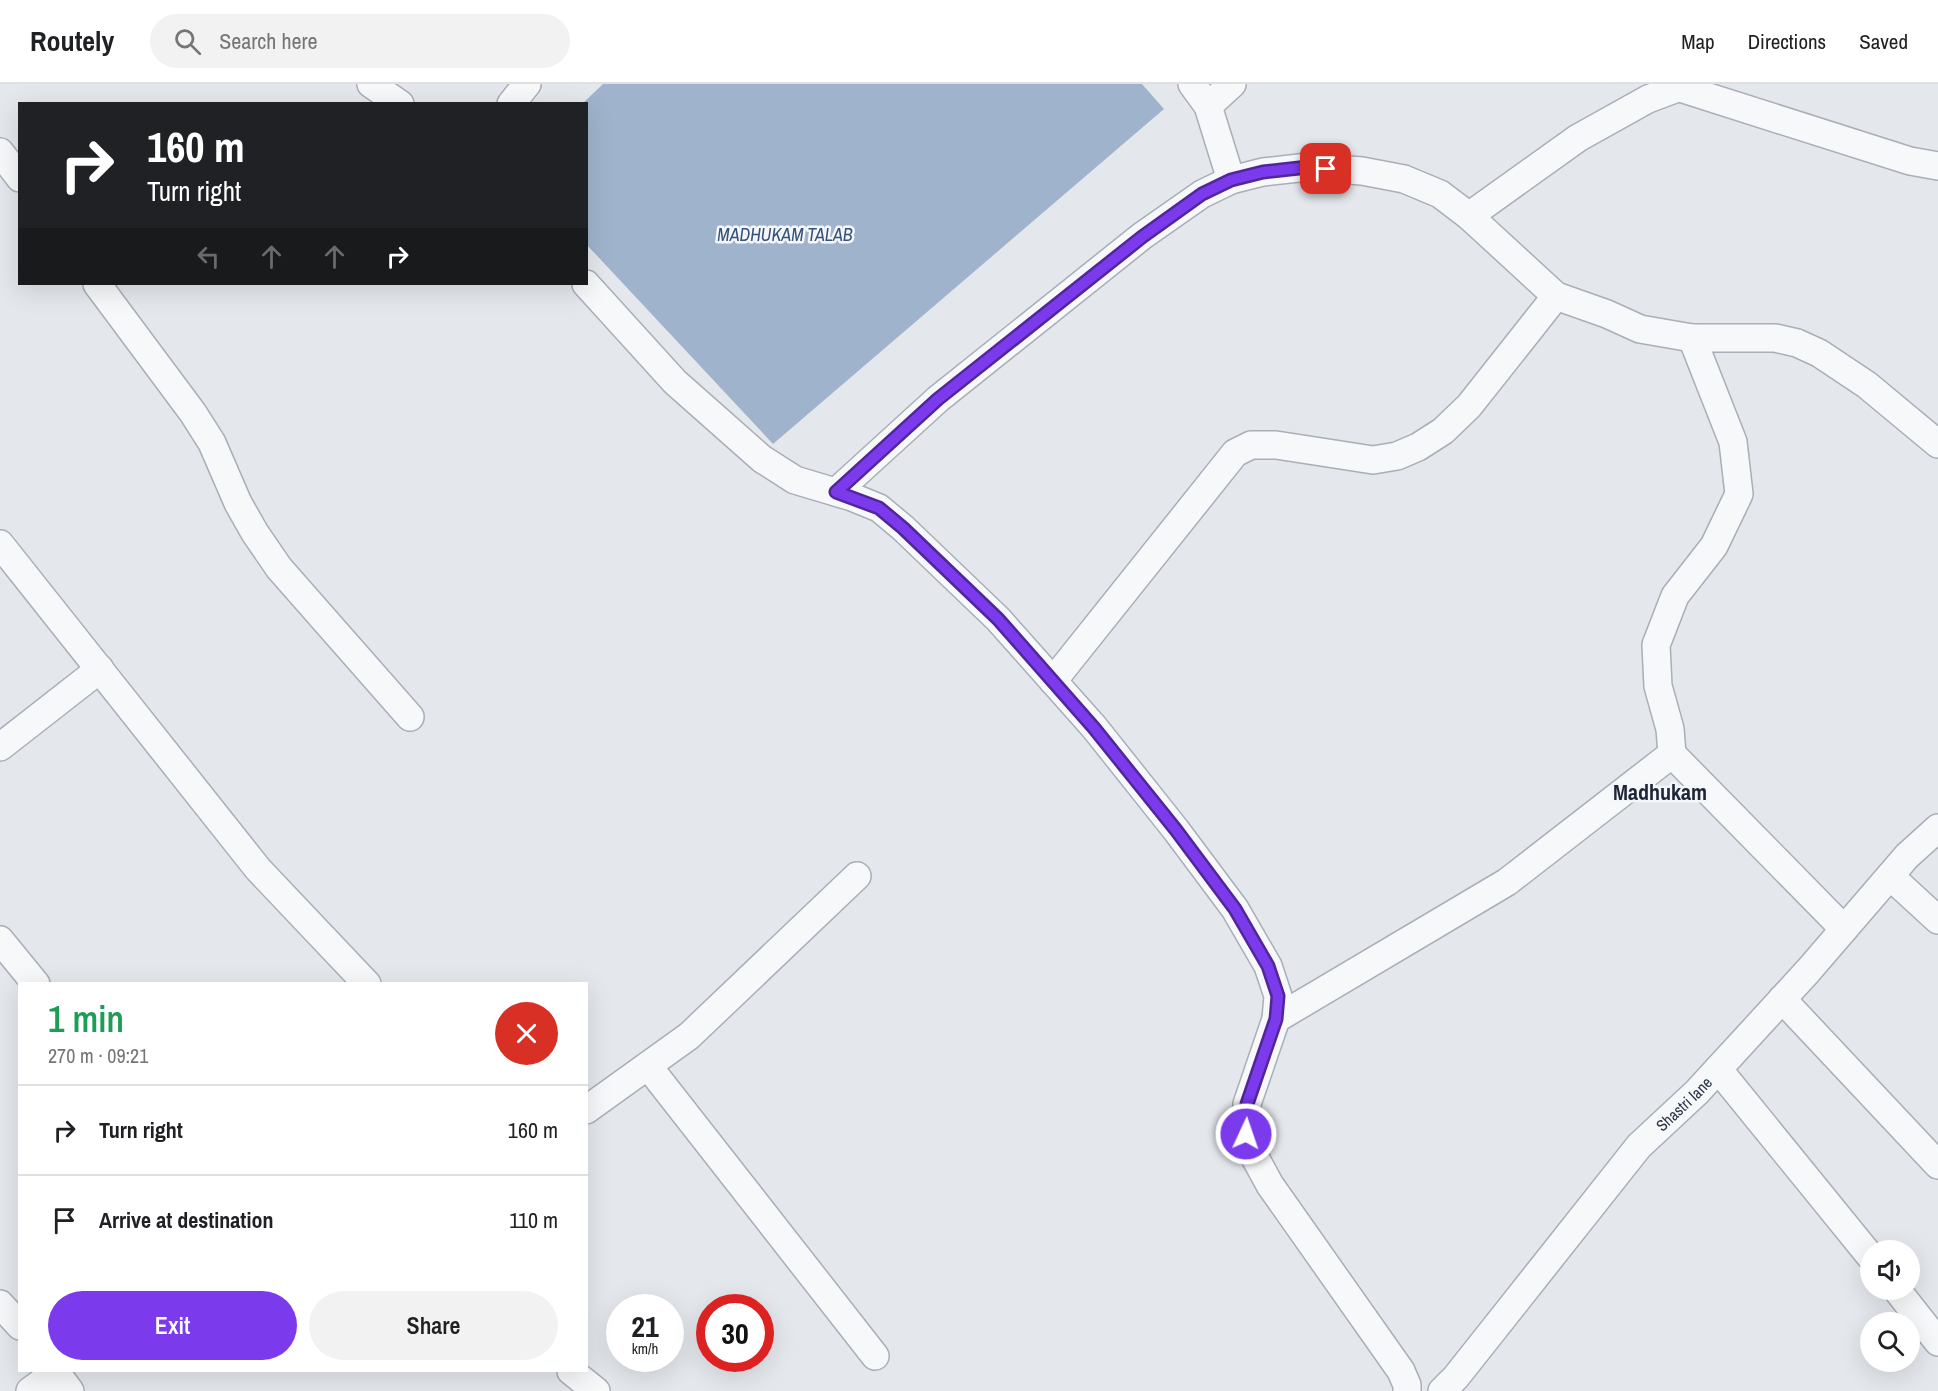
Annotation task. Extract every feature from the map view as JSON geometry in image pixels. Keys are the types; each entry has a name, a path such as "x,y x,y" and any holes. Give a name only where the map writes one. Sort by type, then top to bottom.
{"street":[{"path":"371,84 397,102"},
{"path":"513,102 527,84"},
{"path":"1192,84 1208,106 1231,180"},
{"path":"1208,106 1232,84"},
{"path":"1469,216 1578,138 1648,99 1683,86 1910,161 1938,166"},
{"path":"0,152 18,175"},
{"path":"836,492 938,399 1124,251 1202,194 1231,180 1263,172 1308,167 1362,171 1404,179 1440,194 1469,216 1556,296 1607,314 1640,329 1692,338 1775,338 1797,343 1819,353 1867,385 1938,444"},
{"path":"98,285 208,436 238,503 279,568 410,717"},
{"path":"587,285 675,382 762,459 795,480 879,508 998,619 1094,728 1169,821 1235,909 1268,966 1278,996 1276,1019 1247,1104 1246,1134 1252,1152 1270,1185 1401,1371 1407,1388"},
{"path":"1053,681 1235,453 1251,444 1276,445 1373,459 1397,456 1418,447 1443,431 1469,406 1556,296"},
{"path":"1692,338 1732,442 1738,494 1714,546 1675,596 1656,645 1658,686 1670,729 1672,754 1844,929"},
{"path":"0,544 258,868 365,982"},
{"path":"0,747 100,669"},
{"path":"1276,1019 1507,882 1672,754"},
{"name":"Shastri lane","path":"1442,1391 1456,1377 1639,1146 1697,1092 1907,856 1938,828"},
{"path":"588,1109 689,1036 857,876"},
{"path":"1890,876 1938,920"},
{"path":"0,940 34,982"},
{"path":"1782,999 1938,1165"},
{"path":"648,1066 876,1356"},
{"path":"1718,1069 1860,1244"},
{"path":"1905,1300 1938,1342"},
{"path":"0,1304 18,1324"},
{"path":"30,1391 55,1372"},
{"path":"57,1372 70,1391"},
{"path":"573,1372 596,1391"}],"water":[{"name":"MADHUKAM TALAB","path":"603,84 1142,84 1164,109 773,444 588,246 588,102 584,102"}],"district":[{"name":"Madhukam","path":"1660,792"}],"route":[{"path":"1246,1134 1247,1104 1276,1019 1278,996 1268,966 1235,909 1176,830 1094,728 998,619 879,508 836,492 938,399 1142,237 1202,194 1231,180 1263,172 1308,167 1326,169"}]}
